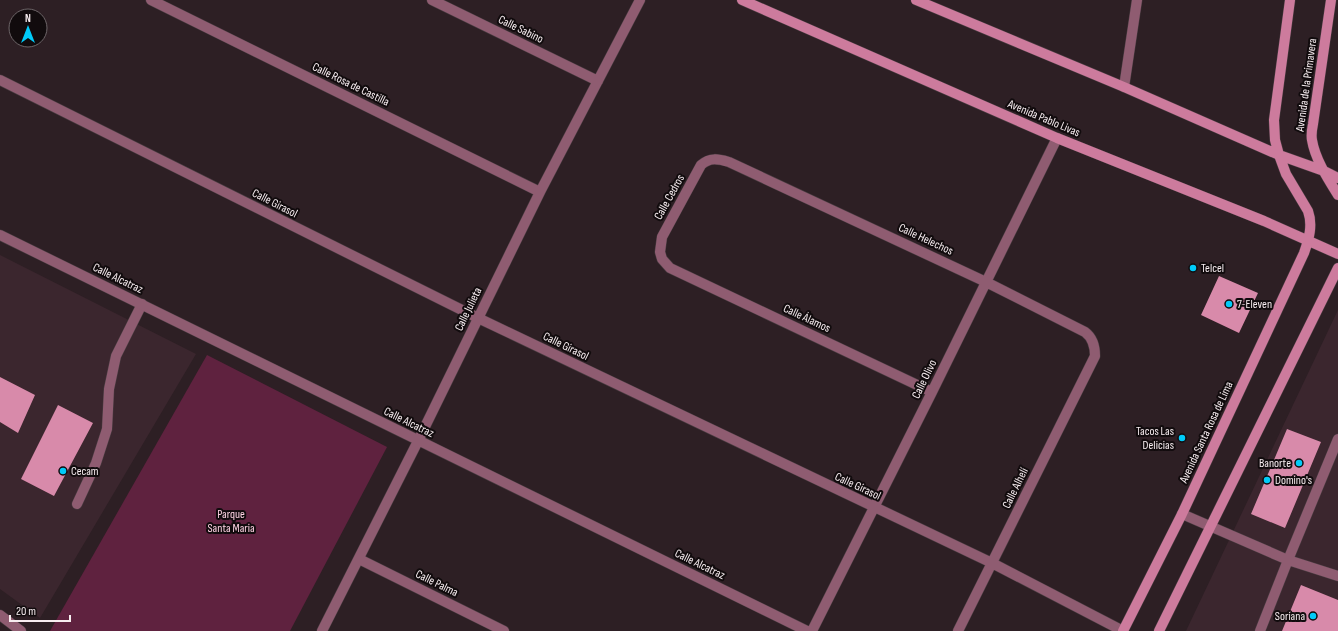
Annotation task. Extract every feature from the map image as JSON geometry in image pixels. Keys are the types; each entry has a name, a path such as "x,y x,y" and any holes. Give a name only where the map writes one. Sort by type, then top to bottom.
{"street":[{"name":"Calle Rosa de Castilla","path":"151,0 540,192"},
{"name":"Calle Sabino","path":"432,0 598,81"},
{"name":"Calle Julieta","path":"322,631 418,441 540,192 640,0"},
{"name":"Avenida Pablo Livas","path":"742,0 1057,138 1264,221 1308,242 1338,254"},
{"path":"916,0 1124,87 1279,155 1324,171 1338,178"},
{"path":"1124,87 1137,0"},
{"name":"Avenida de la Primavera","path":"1290,0 1274,120 1275,140 1286,174 1310,217 1311,225 1308,242"},
{"name":"Avenida de la Primavera","path":"1331,0 1312,124 1312,139 1324,171 1338,195"},
{"name":"Calle Girasol","path":"0,80 478,318 992,563 1123,631"},
{"name":"Calle Olivo","path":"812,631 1057,138"},
{"name":"Calle Cedros","path":"670,268 662,259 660,252 662,237 701,165 712,159 719,159 729,162"},
{"name":"Calle Helechos","path":"729,162 986,282 1086,332 1091,336 1094,343 1095,356"},
{"name":"Calle Alcatraz","path":"0,235 807,631"},
{"name":"Avenida Santa Rosa de Lima","path":"1123,631 1182,514 1308,242"},
{"name":"Calle Álamos","path":"670,268 932,392"},
{"path":"1159,631 1338,268"},
{"path":"77,504 96,463 107,429 109,389 116,356 142,304"},
{"name":"Calle Alhelí","path":"958,631 1095,356"},
{"path":"1260,631 1338,439"},
{"path":"1182,514 1288,560 1338,576"},
{"name":"Calle Palma","path":"359,559 504,631"},
{"path":"0,616 21,631"}],"shaded area":[{"name":"Cecam","path":"0,255 196,354 40,618 0,589"},
{"path":"1338,310 1338,631 1186,631"}],"green space":[{"name":"Parque Santa Maria","path":"207,355 387,447 290,631 50,631"}],"building":[{"name":"7-Eleven","path":"1219,276 1258,293 1239,333 1201,315"},
{"path":"0,377 35,395 18,433 0,422"},
{"path":"58,405 93,423 54,496 21,479"},
{"path":"1287,429 1321,442 1285,528 1251,514"},
{"name":"Soriana","path":"1301,585 1338,600 1338,631 1282,631"}],"place":[{"name":"Telcel","path":"1193,268"},
{"name":"7-Eleven","path":"1229,304"},
{"name":"Tacos Las Delicias","path":"1182,438"},
{"name":"Banorte","path":"1299,463"},
{"name":"Cecam","path":"63,471"},
{"name":"Domino's","path":"1267,480"},
{"name":"Soriana","path":"1313,616"}]}
